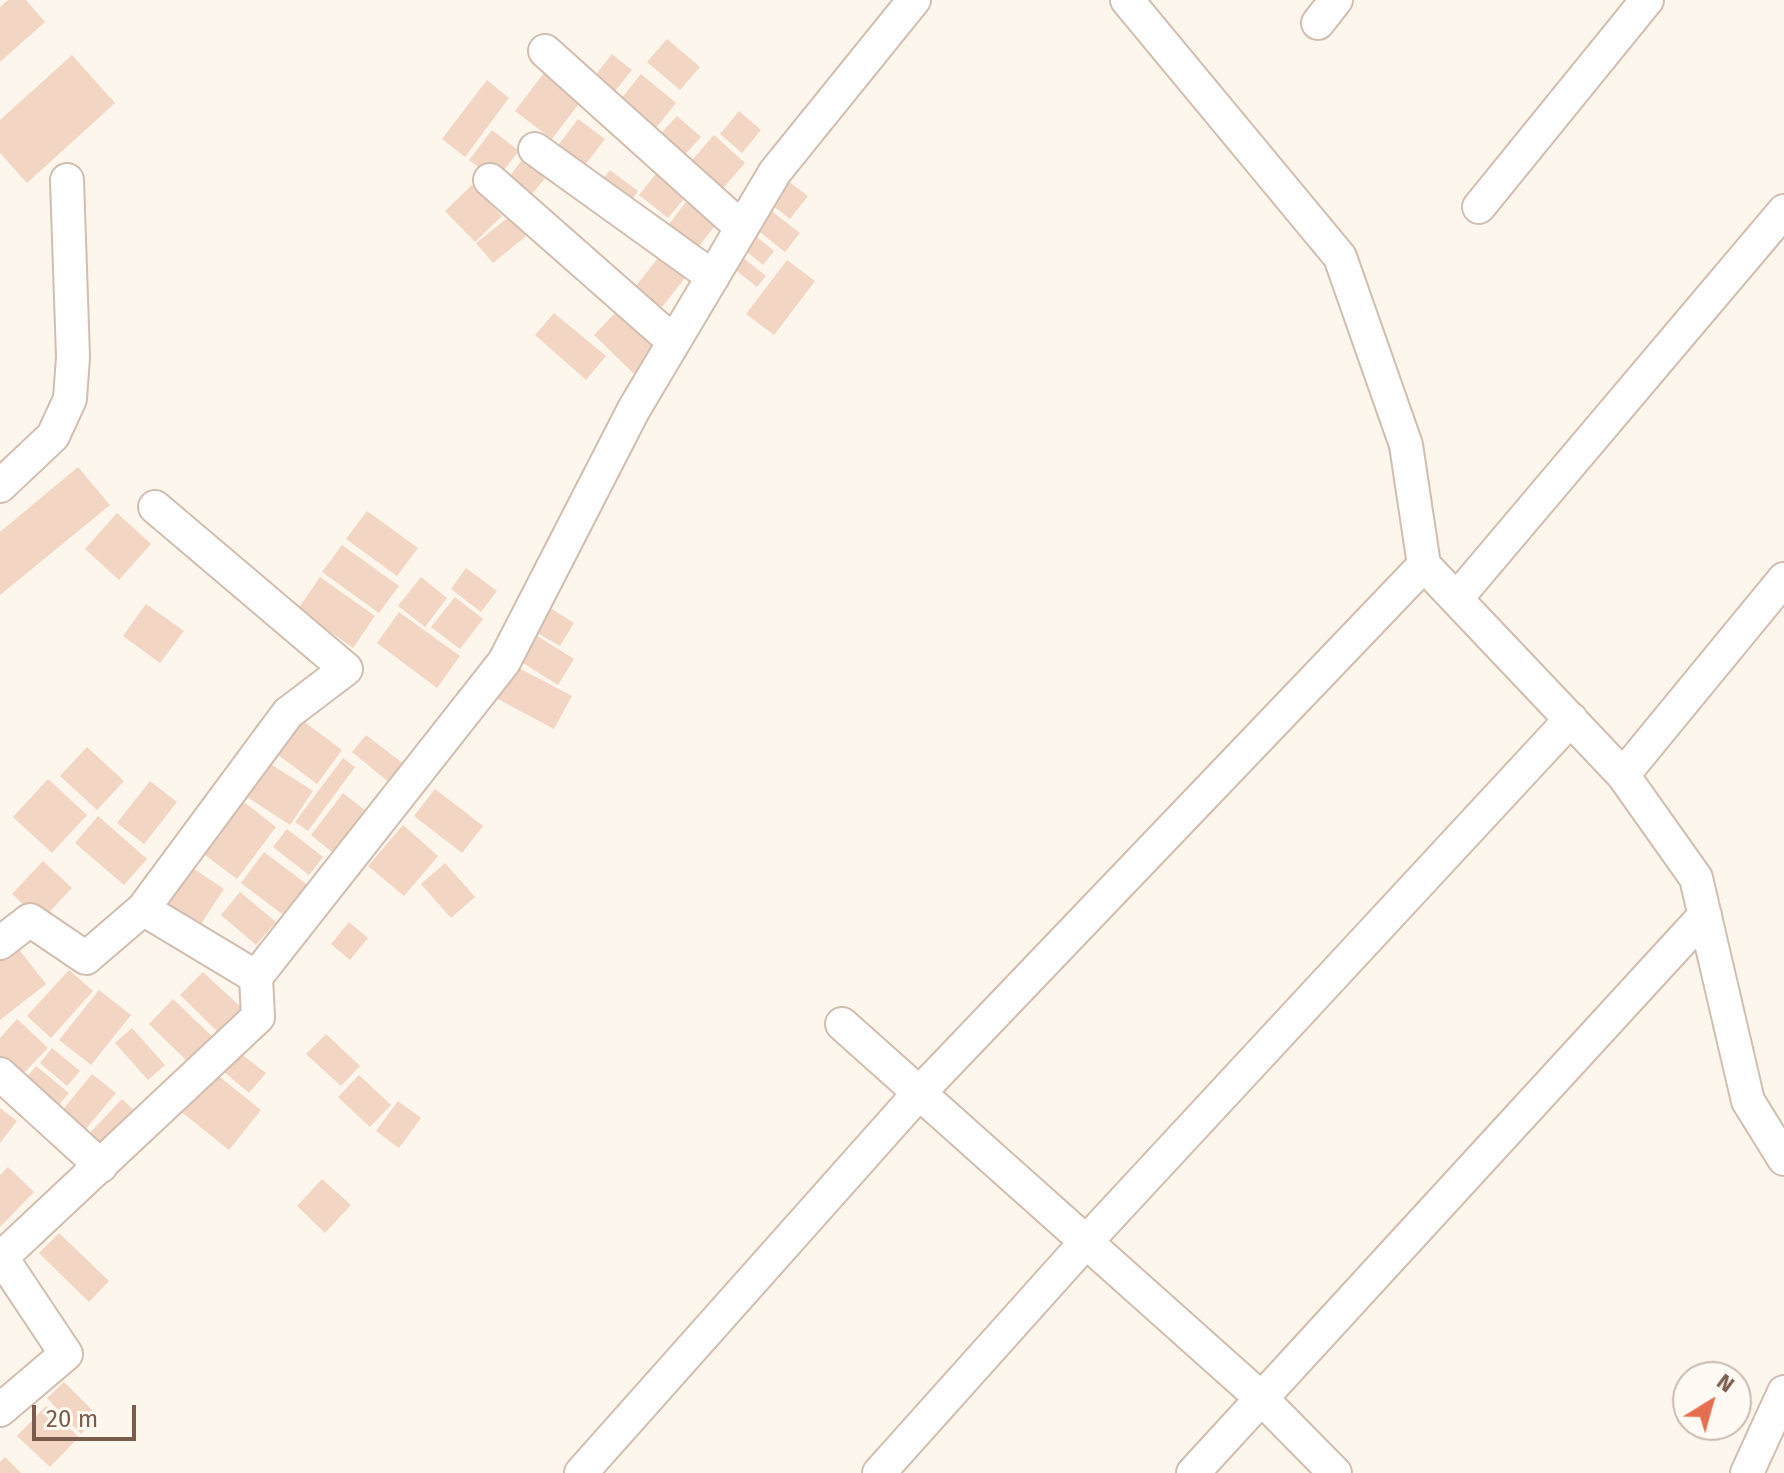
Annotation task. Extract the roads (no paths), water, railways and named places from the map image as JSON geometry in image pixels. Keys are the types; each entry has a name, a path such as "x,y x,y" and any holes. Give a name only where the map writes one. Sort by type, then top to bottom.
{"street":[{"path":"0,1410 66,1354 1,1256 258,1017 256,977 504,662 634,409 775,172 914,0"},
{"path":"1127,0 1340,257 1406,445 1424,565 1623,775 1696,878 1748,1101 1784,1159"},
{"path":"1479,207 1647,0"},
{"path":"545,51 742,228"},
{"path":"535,149 713,277"},
{"path":"0,486 53,436 70,399 73,357 67,180"},
{"path":"490,180 674,342"},
{"path":"1457,598 1784,211"},
{"path":"0,943 30,920 86,958 143,909 288,713 346,669 155,507"},
{"path":"581,1473 920,1092 1424,565"},
{"path":"1623,775 1784,579"},
{"path":"879,1473 1085,1243 1571,719"},
{"path":"143,909 256,977"},
{"path":"1193,1473 1705,915"},
{"path":"842,1024 1261,1398 1335,1473"},
{"path":"0,1074 101,1166"},
{"path":"1747,1473 1784,1392"}]}
